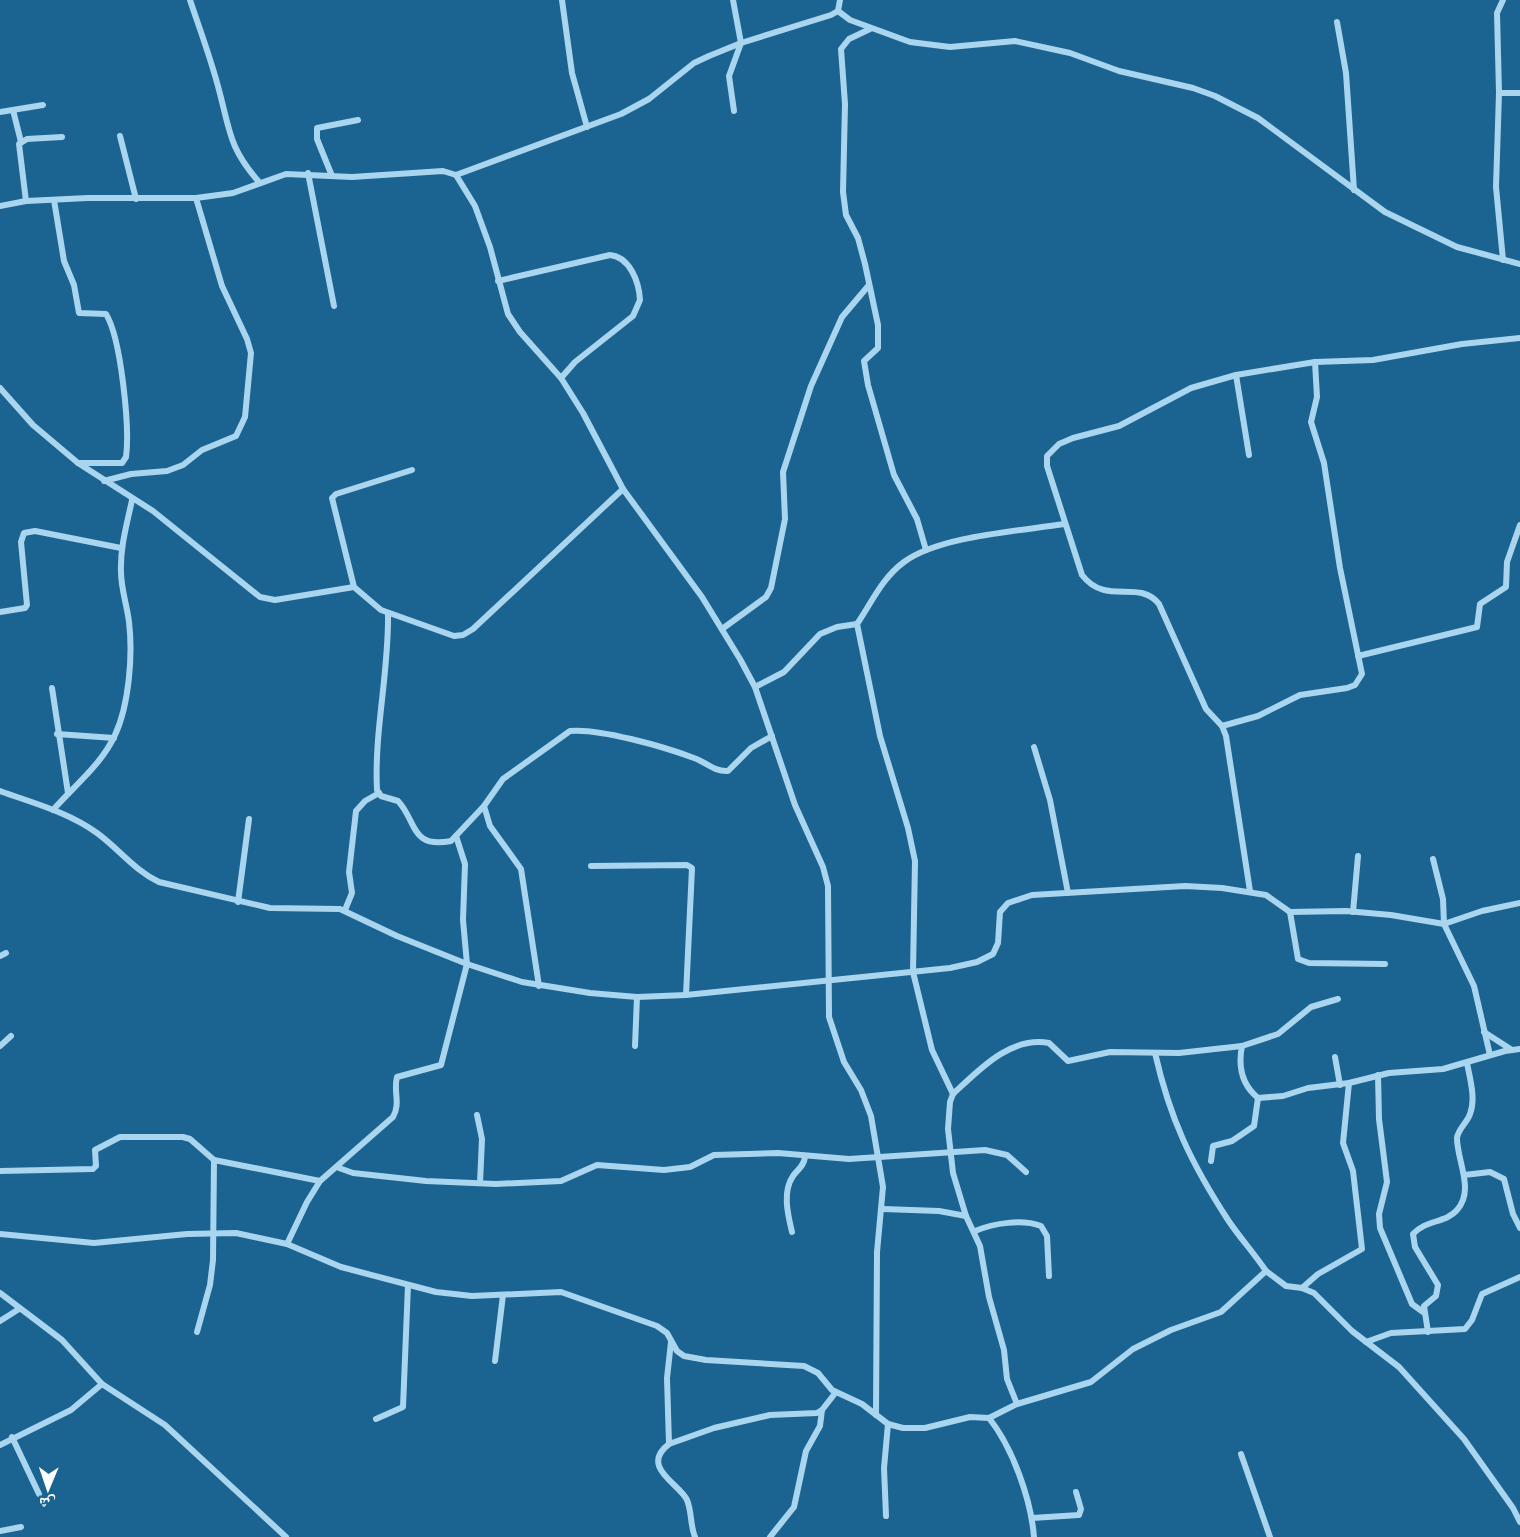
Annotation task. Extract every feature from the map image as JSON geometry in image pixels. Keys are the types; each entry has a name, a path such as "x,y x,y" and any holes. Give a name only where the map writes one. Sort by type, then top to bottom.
{"street":[{"path":"190,0 219,90 228,135 244,165 259,182"},
{"path":"562,0 572,73 587,127"},
{"path":"733,0 741,43 729,76 734,111"},
{"path":"838,11 840,0"},
{"path":"1503,0 1497,13 1500,93 1496,188 1503,260"},
{"path":"0,206 26,201 196,198 233,193 286,174 308,173 352,177 433,171 456,175 587,127 650,99 694,63 741,43 788,30 838,11"},
{"path":"838,11 850,20 870,29 927,45 969,46 1015,41 1070,53 1119,71 1193,88 1236,104 1258,118 1385,212 1457,247 1520,264"},
{"path":"1337,22 1346,73 1354,190"},
{"path":"870,29 849,39 840,48 845,104 843,192 846,215 858,238 879,340 877,350 864,361 868,385 894,475 917,519 926,550"},
{"path":"1500,93 1520,93"},
{"path":"0,112 43,105"},
{"path":"13,110 21,142 18,148 26,201"},
{"path":"332,176 317,139 317,129 358,120"},
{"path":"120,136 136,199"},
{"path":"21,142 33,138 62,137"},
{"path":"308,173 334,306"},
{"path":"456,175 475,206 490,247 508,314 520,332 561,378 583,413 623,489 686,573 722,628 755,687 795,805 824,867 828,886 829,1017 844,1062 861,1090 871,1116 883,1187 875,1299 876,1415"},
{"path":"104,482 130,474 168,471 183,465 202,450 236,436 245,417 251,353 247,339 222,286 196,198"},
{"path":"54,200 64,261 74,285 79,313 106,314 116,336 121,363 126,457 122,463 109,465 78,463"},
{"path":"498,280 610,255 620,258 632,271 640,300 633,316 575,362 561,378"},
{"path":"722,628 766,597 771,588 783,539 785,519 783,472 811,386 842,317 869,285"},
{"path":"1250,891 1231,760 1222,726 1206,709 1159,604 1147,592 1103,592 1094,588 1082,575 1064,524 1046,458 1051,451 1073,438 1111,429 1137,418 1191,388 1236,375 1315,362 1373,360 1462,344 1520,338"},
{"path":"1222,726 1258,716 1300,695 1355,685 1362,674 1340,568 1324,463 1311,422 1317,397 1315,362"},
{"path":"1236,375 1249,455"},
{"path":"0,388 33,424 78,463 132,500 153,511 260,597 275,600 354,587"},
{"path":"412,470 336,494 332,498 354,587 388,614 454,636 463,635 623,489"},
{"path":"53,810 90,771 114,738 121,716 131,649 129,620 121,582 121,548 132,500"},
{"path":"953,1094 932,1050 913,972 916,887 913,852 880,736 857,624 882,583 904,561 926,550 973,538 1064,524"},
{"path":"1358,656 1477,627 1480,604 1507,584 1507,562 1520,525"},
{"path":"0,612 25,608 27,605 21,542 24,533 35,531 121,548"},
{"path":"379,794 381,691 388,645 388,614"},
{"path":"755,687 784,672 820,634 837,627 857,624"},
{"path":"52,688 57,734 68,793"},
{"path":"345,910 352,890 349,872 356,811 365,801 379,794 398,801 414,830 432,843 451,841 484,806 504,779 570,730 654,745 696,758 720,771 728,771 751,748 772,736"},
{"path":"57,734 114,738"},
{"path":"1034,747 1050,800 1068,893"},
{"path":"0,791 53,810 100,835 146,876 176,887 270,908 345,910 397,936 467,964 539,986 637,997 686,995 950,968 986,959 997,947 999,912 1008,903 1032,895 1185,886 1250,891 1266,895 1290,912 1353,912 1391,915 1444,924 1482,911 1520,903"},
{"path":"484,806 490,826 520,869 539,986"},
{"path":"238,902 249,819"},
{"path":"287,1244 320,1181 339,1168 393,1117 398,1105 395,1084 397,1077 441,1065 467,964 463,920 465,864 456,836"},
{"path":"1353,912 1358,856"},
{"path":"1433,859 1443,899 1444,924 1473,986 1490,1055"},
{"path":"591,866 687,865 692,868 686,995"},
{"path":"1290,912 1296,954 1303,962 1385,964"},
{"path":"635,1046 637,997"},
{"path":"1017,1404 1007,1379 1004,1350 975,1231 966,1216 953,1173 948,1114 953,1094 996,1055 1029,1043 1049,1043 1068,1061 1110,1052 1155,1053 1242,1046 1278,1034 1311,1007 1338,999"},
{"path":"1484,1032 1512,1051"},
{"path":"0,1046 11,1036"},
{"path":"1242,1046 1239,1060 1244,1081 1249,1091 1258,1098 1282,1096 1320,1085 1340,1085 1378,1075 1427,1071 1467,1064 1490,1055 1520,1049"},
{"path":"1155,1053 1167,1106 1186,1148 1229,1221 1266,1271 1286,1286 1302,1288 1314,1293 1366,1342 1399,1367 1464,1439 1508,1500 1520,1522"},
{"path":"1335,1057 1340,1085"},
{"path":"1428,1332 1424,1306 1436,1296 1438,1285 1415,1247 1413,1234 1418,1228 1450,1217 1458,1209 1465,1191 1457,1136 1471,1113 1467,1064"},
{"path":"1378,1075 1379,1119 1387,1182 1379,1214 1380,1228 1412,1304 1424,1312"},
{"path":"1302,1288 1318,1275 1362,1249 1353,1171 1343,1143 1349,1083"},
{"path":"1211,1161 1213,1146 1232,1141 1254,1126 1258,1098"},
{"path":"477,1115 482,1139 480,1183"},
{"path":"0,1171 93,1169 96,1166 95,1150 120,1137 183,1137 190,1139 214,1160 259,1171 320,1181"},
{"path":"339,1168 361,1174 480,1183 561,1181 597,1165 690,1167 714,1155 778,1153 879,1158 951,1151 997,1151 1016,1161 1026,1172"},
{"path":"792,1232 788,1207 789,1183 803,1164 805,1156"},
{"path":"197,1332 210,1285 214,1232 214,1160"},
{"path":"1464,1175 1491,1172 1504,1179 1513,1215 1520,1228"},
{"path":"883,1209 939,1210 966,1216"},
{"path":"975,1231 995,1224 1024,1223 1041,1226 1047,1236 1049,1276"},
{"path":"0,1234 94,1243 214,1232 253,1235 287,1244 341,1267 408,1285 459,1295 503,1295 548,1291 570,1293 657,1326 666,1333 677,1351 694,1359 804,1366 818,1373 836,1392 862,1404 888,1424 903,1428 925,1428 970,1417 989,1418 1017,1404 1090,1382 1133,1349 1171,1330 1221,1312 1266,1271"},
{"path":"1366,1342 1383,1334 1465,1329 1472,1320 1482,1294 1520,1277"},
{"path":"376,1419 403,1407 408,1285"},
{"path":"0,1293 62,1340 102,1384 165,1425 286,1537"},
{"path":"495,1361 503,1295"},
{"path":"0,1321 19,1309"},
{"path":"669,1444 667,1378 671,1342"},
{"path":"0,1445 12,1437 71,1410 102,1384"},
{"path":"770,1537 794,1507 806,1450 820,1426 822,1410 836,1392"},
{"path":"695,1537 687,1499 665,1478 661,1471 660,1453 669,1444 714,1428 770,1415 812,1413 822,1410"},
{"path":"989,1418 1007,1446 1032,1518 1034,1537"},
{"path":"886,1516 884,1468 888,1424"},
{"path":"12,1437 39,1494"},
{"path":"1241,1454 1270,1537"},
{"path":"1032,1518 1079,1515 1081,1509 1076,1491"},
{"path":"0,1531 21,1527"}]}
